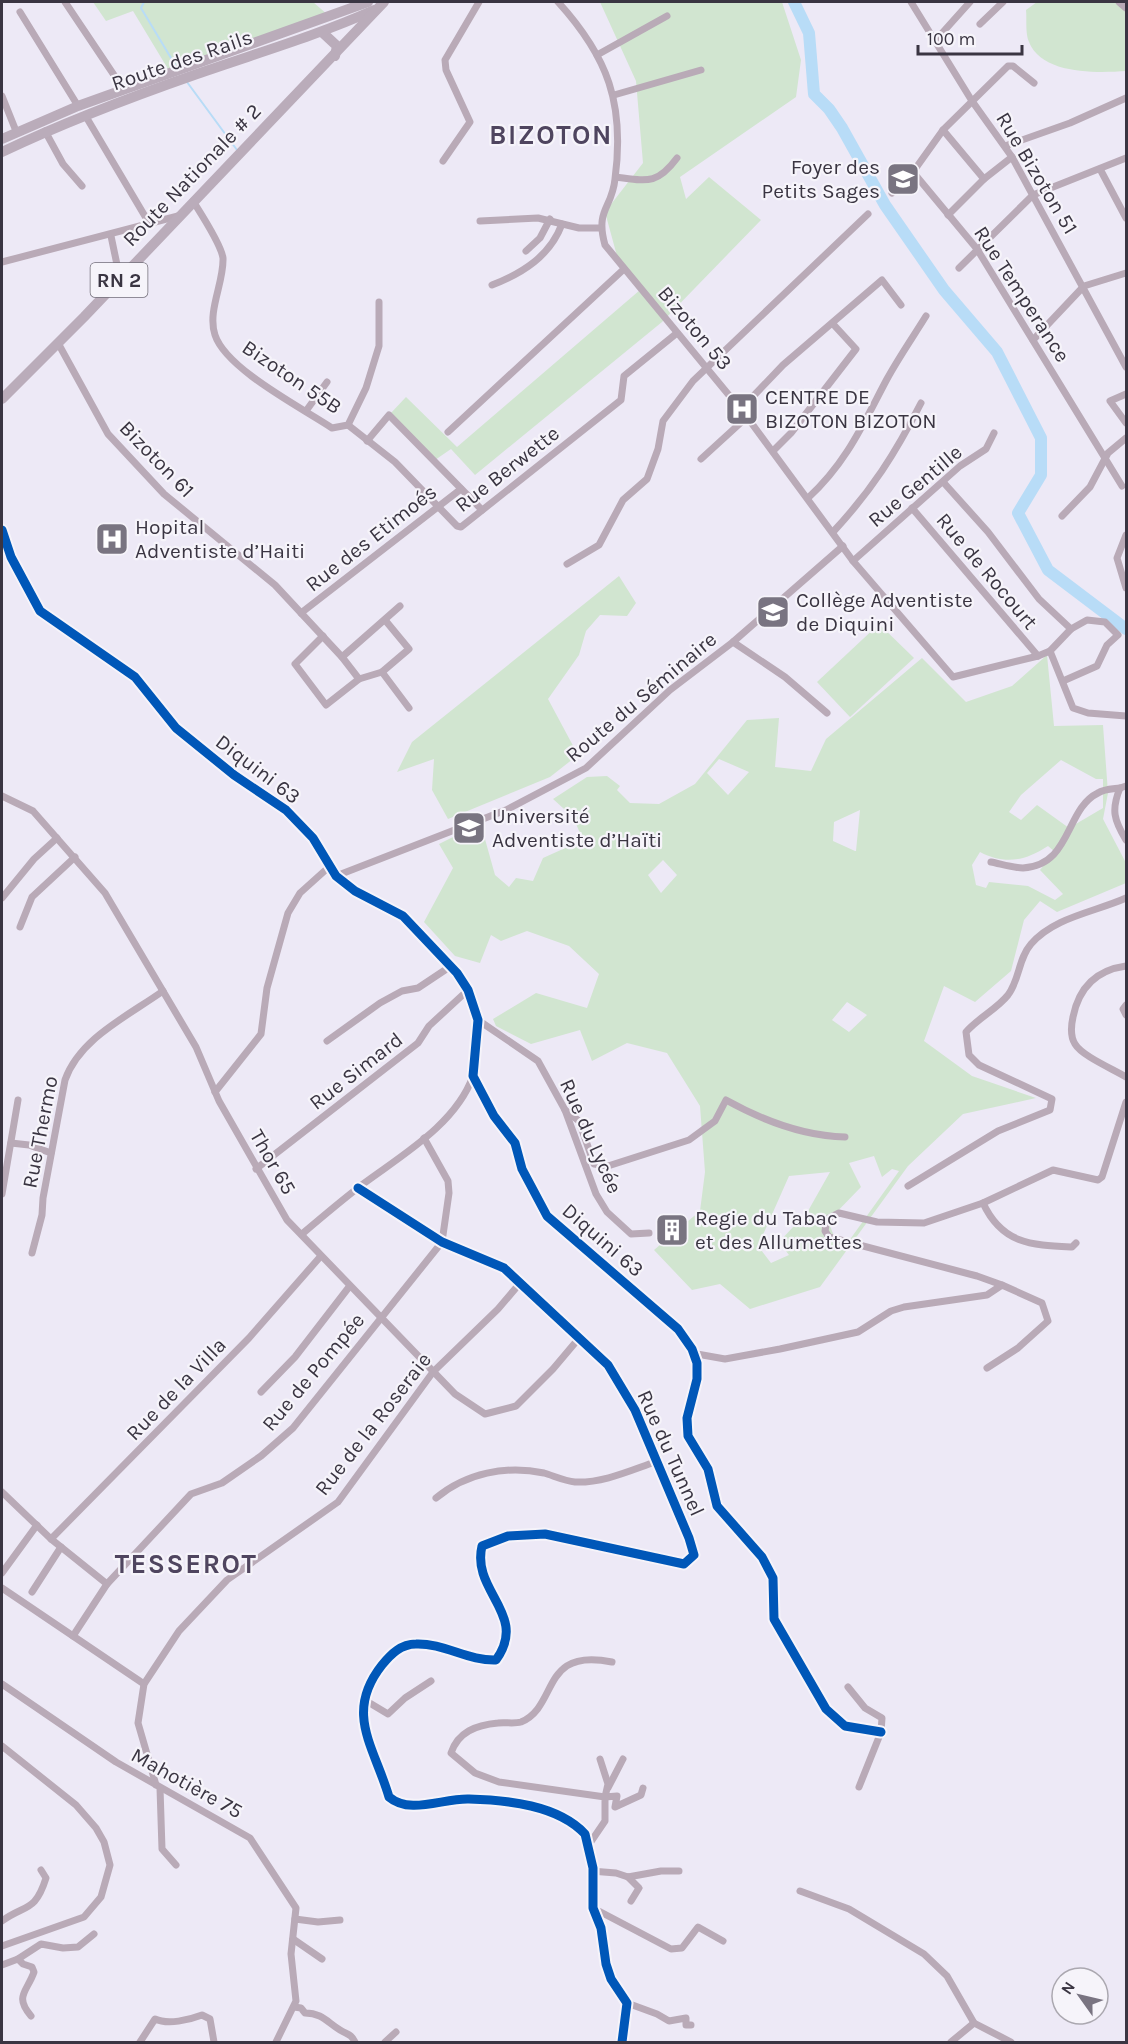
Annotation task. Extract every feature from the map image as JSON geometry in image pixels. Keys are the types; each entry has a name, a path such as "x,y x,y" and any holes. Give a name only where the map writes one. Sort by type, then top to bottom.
{"main road":[{"name":"Route des Rails","path":"194,70 323,33 376,4"},
{"name":"Route des Rails","path":"2,139 16,131 81,111 376,4"},
{"name":"Route Nationale # 2","path":"2,399 335,56 376,4"},
{"path":"323,33 336,46 335,56"},
{"name":"Route des Rails","path":"2,152 124,90 174,77"}],"street":[{"path":"65,2 124,90"},
{"path":"443,161 470,122 446,70 445,60 479,2"},
{"path":"480,221 550,219 562,224 589,229 601,228 601,216 615,177 617,121 614,95 607,71 588,38 558,2"},
{"name":"Rue Bizoton 51","path":"911,2 972,101 1012,157 1126,367"},
{"path":"935,42 970,2"},
{"path":"980,24 1003,2"},
{"path":"1119,2 1126,8"},
{"path":"20,12 149,223"},
{"path":"597,55 667,16"},
{"path":"892,193 913,172 943,130 1010,65 1034,83"},
{"path":"614,95 701,70"},
{"path":"2,96 16,131"},
{"path":"1005,146 1070,123 1126,98"},
{"path":"943,130 984,179"},
{"path":"45,131 63,164 82,186"},
{"path":"948,215 984,179 1012,157"},
{"path":"615,177 657,179 666,173 677,158"},
{"path":"959,268 1033,195 1126,158"},
{"path":"1100,169 1126,218"},
{"name":"Rue Temperance","path":"913,172 977,249 1122,486"},
{"name":"Bizoton 55B","path":"193,201 223,256 215,305 214,332 218,342 246,372 335,429 348,425 366,388 379,346 379,302"},
{"path":"567,564 599,545 623,500 647,479 658,449 663,421 693,381 868,214"},
{"path":"2,262 111,236 178,216"},
{"path":"526,251 540,238 550,219"},
{"path":"492,285 510,278 538,260 552,243 562,224"},
{"name":"Bizoton 53","path":"601,228 606,245 624,269 747,417 853,561 953,677 1038,656 1050,651 1071,629"},
{"path":"111,236 120,279"},
{"path":"448,432 624,269"},
{"path":"1033,340 1084,286 1126,273"},
{"path":"740,410 783,365 882,280 901,305"},
{"path":"808,498 827,480 855,443 888,378 926,315"},
{"path":"773,451 798,425 856,349 833,324"},
{"name":"Rue Berwette","path":"348,425 395,462 459,527 621,400 624,376 677,333"},
{"name":"Bizoton 61","path":"58,343 108,434 164,494 275,585 342,657 359,679"},
{"path":"1119,351 1126,348"},
{"path":"306,411 327,382"},
{"path":"1126,394 1110,401 1126,423"},
{"path":"833,532 866,496 900,445 921,403"},
{"path":"367,441 389,415 482,510"},
{"path":"701,459 747,417"},
{"name":"Rue Gentille","path":"853,561 912,508 944,483 960,466 986,449 994,433"},
{"path":"1062,516 1090,488 1108,453 1126,438"},
{"path":"944,483 988,531 1039,599 1071,629 1087,620 1105,622 1118,635"},
{"name":"Rue des Etimoés","path":"301,613 461,489"},
{"name":"Rue de Rocourt","path":"912,508 1038,656"},
{"name":"Diquini 63","path":"2,530 11,557 40,611 135,677 176,728 234,775 286,810 313,838 336,876 355,891 403,916 450,966 468,990 478,1020 473,1076 494,1116 515,1143 522,1169 547,1216 678,1329 692,1349 697,1363 697,1379 687,1418 688,1436 708,1469 717,1506 762,1557 773,1578 774,1619 826,1709 845,1726 881,1732"},
{"path":"1126,536 1117,558 1126,588"},
{"name":"Route du Séminaire","path":"336,876 506,810 586,768 670,690 733,642 843,546"},
{"path":"342,657 400,606"},
{"path":"323,636 295,664 324,704 328,704 359,679 382,672 409,649 385,620"},
{"path":"1063,681 1097,666 1107,645 1118,635 1126,634"},
{"path":"733,642 785,677 826,713"},
{"path":"1050,651 1073,708 1088,713 1126,716"},
{"path":"382,672 409,708"},
{"path":"1124,787 1114,803 1114,820 1126,840"},
{"path":"992,862 1024,868 1047,861 1066,840 1077,814 1091,797 1100,791 1124,787"},
{"name":"Thor 65","path":"2,796 33,811 105,893 196,1047 215,1092 286,1220 455,1394 485,1414 516,1406 553,1369 580,1337"},
{"path":"2,898 34,859 57,838"},
{"path":"20,927 32,897 75,857"},
{"path":"215,1092 261,1034 267,988 288,913 300,893 330,866"},
{"path":"908,1186 998,1131 1050,1110 1052,1099 979,1065 969,1055 966,1032 975,1021 1006,997 1019,977 1022,961 1031,945 1061,921 1126,898"},
{"path":"327,1041 380,1003 402,992 418,988 450,966"},
{"path":"1126,966 1105,971 1085,987 1078,999 1071,1029 1074,1042 1080,1050 1126,1077"},
{"name":"Rue Simard","path":"256,1169 418,1043 429,1026 468,990"},
{"name":"Rue Thermo","path":"32,1253 42,1215 51,1153 71,1063 82,1049 163,991"},
{"path":"1126,1005 1123,1009 1126,1015"},
{"name":"Rue du Lycée","path":"478,1020 538,1061 565,1110 596,1194 607,1212 631,1234 649,1233"},
{"path":"302,1234 424,1138 458,1106 468,1092 473,1076"},
{"path":"2,1194 18,1100"},
{"path":"565,1110 579,1121 594,1164 608,1166 689,1140 715,1121 726,1100 751,1114 805,1131 846,1137"},
{"path":"987,1368 1018,1348 1048,1321 1042,1303 977,1276 829,1237 825,1231 827,1219 839,1213 877,1222 915,1224 983,1203 1053,1170 1100,1179 1126,1102"},
{"path":"424,1138 448,1181 449,1193 442,1242"},
{"path":"10,1143 29,1145 51,1153"},
{"name":"Rue du Tunnel","path":"358,1188 442,1242 504,1268 608,1365 635,1410 689,1538 694,1556 684,1564 545,1534 496,1539 482,1546 478,1560 480,1571 505,1617 508,1632 505,1648 496,1660 427,1645 405,1645 395,1651 375,1674 363,1699"},
{"path":"983,1203 996,1227 1013,1238 1047,1246 1072,1247 1076,1243"},
{"name":"Rue de Pompée","path":"73,1636 107,1584 191,1494 222,1483 261,1456 293,1428 442,1242"},
{"name":"Rue de la Villa","path":"51,1539 249,1338 320,1257"},
{"name":"Rue de la Roseraie","path":"176,1865 162,1849 158,1786 138,1723 144,1684 179,1631 227,1580 338,1502 433,1372 498,1309 521,1282"},
{"path":"692,1349 697,1354 725,1359 780,1349 858,1332 891,1311 904,1307 987,1295 1002,1285"},
{"path":"261,1392 295,1357 350,1287"},
{"path":"436,1498 463,1482 500,1469 543,1473 573,1482 604,1480 655,1462"},
{"path":"2,1494 51,1539 107,1584"},
{"path":"2,1573 37,1525"},
{"path":"32,1592 61,1547"},
{"path":"2,1588 144,1684"},
{"path":"612,1662 594,1658 574,1662 558,1673 533,1713 520,1722 496,1723 470,1730 456,1739 451,1753 475,1773 499,1782 606,1793 617,1796 615,1807"},
{"path":"431,1681 405,1698 388,1714 363,1699 361,1714 389,1797 397,1804 408,1806 468,1799 539,1809 556,1813 579,1827 585,1834 593,1869 591,1871 593,1908 601,1928 611,1979 627,2004 657,2014 669,2021 686,2018 686,2025 691,2025"},
{"name":"Mahotière 75","path":"2,1684 116,1762 250,1838 296,1908 291,1954 296,2001 294,2007"},
{"path":"848,1687 865,1708 881,1716 881,1732 859,1787"},
{"path":"2,1746 76,1805 96,1828 104,1842 110,1865 101,1897 84,1917 2,1946"},
{"path":"606,1793 623,1758"},
{"path":"600,1759 606,1793 606,1814"},
{"path":"588,1846 606,1814 615,1807 641,1795 644,1788"},
{"path":"2,1922 32,1905 42,1890 46,1878 41,1870"},
{"path":"591,1871 616,1873 628,1877 639,1888 631,1901"},
{"path":"628,1877 661,1871 678,1871"},
{"path":"800,1891 849,1909 924,1954 946,1976 974,2024 1011,2043"},
{"path":"593,1908 671,1949 682,1948 698,1927 723,1941"},
{"path":"295,1919 318,1922 340,1920"},
{"path":"2,1965 18,1959 41,1944 63,1948 78,1947 94,1934"},
{"path":"293,1939 322,1959"},
{"path":"18,1959 23,1964 32,1967 34,1972 22,1996 22,2006 31,2016"},
{"path":"622,2043 627,2004"},
{"path":"276,2043 294,2007 301,2008 305,2013 325,2017 339,2030 352,2035 355,2043"},
{"path":"140,2043 155,2019 162,2022 190,2019 202,2015 210,2019 213,2025 214,2043"},
{"path":"951,2043 974,2024"},
{"path":"385,2043 396,2032"}],"green space":[{"path":"93,2 313,2 328,15 168,69 133,11 106,21"},
{"path":"600,2 782,2 801,60 796,97 680,177 686,199 709,177 761,220 662,322 475,475 451,449 435,460 390,414 406,397 457,447 640,290 620,267 605,212 643,163 636,81"},
{"path":"1037,2 1120,2 1126,9 1126,71 1072,70 1046,61 1036,53 1027,34 1026,10"},
{"path":"619,576 636,603 627,616 600,615 586,631 579,655 548,699 578,755 550,777 448,819 432,790 434,759 397,772 412,742"},
{"path":"879,624 914,658 850,717 817,682"},
{"path":"1047,655 1054,726 1103,725 1108,793 1103,819 1126,863 1126,883 1057,912 1040,901 1024,920 1011,971 975,1002 944,986 924,1041 972,1076 1036,1098 963,1114 908,1166 820,1287 750,1309 720,1284 692,1290 654,1250 700,1211 705,1172 700,1106 667,1053 627,1043 592,1061 580,1030 531,1044 496,1026 493,1019 536,993 587,1008 599,974 569,946 527,931 501,941 491,935 480,963 455,956 424,922 453,868 439,844 467,830 483,832 495,875 509,887 516,878 533,881 543,858 583,840 573,817 553,799 587,777 607,776 620,786 617,790 630,803 659,804 695,784 747,720 779,718 775,767 811,771 826,739 922,658 966,702 1012,686","holes":["719,759 749,772 728,795 707,773","1061,760 1096,779 1103,779 1103,808 1069,828 1037,805 1021,820 1009,812 1021,795","860,810 856,851 833,841 834,822","1048,846 1055,852 1040,870 1063,894 1055,900 1028,886 989,882 986,888 976,885 972,865 980,852 1006,860 1031,855","663,860 677,875 661,893 648,875","847,1002 867,1015 849,1032 832,1020","874,1156 882,1177 892,1169 899,1171 851,1238 834,1236 828,1221 861,1187 849,1163","830,1172 808,1211 779,1242 789,1255 771,1263 758,1246 789,1176"]}],"waterway":[{"path":"144,2 141,8 177,68"},
{"path":"794,2 809,33 814,94 829,109 842,128 885,205 944,290 997,352 1041,438 1041,475 1018,513 1048,570 1126,629"},
{"path":"187,82 237,150"}],"cycle path":[{"path":"2,530 11,557 40,611 135,677 176,728 234,775 286,810 313,838 336,876 355,891 403,916 457,973 468,990 478,1020 473,1076 494,1116 515,1143 522,1169 547,1216 678,1329 692,1349 697,1363 697,1379 687,1418 688,1436 708,1469 717,1506 762,1557 773,1578 774,1619 826,1709 845,1726 881,1732"},
{"path":"358,1188 442,1242 504,1268 608,1365 635,1410 689,1538 694,1555 684,1564 545,1534 508,1536 482,1546 481,1562 484,1577 503,1616 506,1629 504,1644 496,1660 476,1658 426,1644 406,1646 382,1665 371,1682 365,1699 364,1714 370,1745 389,1797 397,1802 417,1805 469,1799 515,1803 561,1816 585,1834 593,1868 593,1908 601,1928 606,1964 611,1979 627,2003 622,2042"}],"place":[{"name":"Foyer des Petits Sages","path":"903,179"},
{"name":"CENTRE DE BIZOTON BIZOTON","path":"742,409"},
{"name":"Hopital Adventiste d’Haiti","path":"112,539"},
{"name":"Collège Adventiste de Diquini","path":"773,612"},
{"name":"Université Adventiste d’Haïti","path":"469,828"},
{"name":"Regie du Tabac et des Allumettes","path":"672,1230"}],"district":[{"name":"BIZOTON","path":"551,135"},
{"name":"TESSEROT","path":"186,1564"}]}
